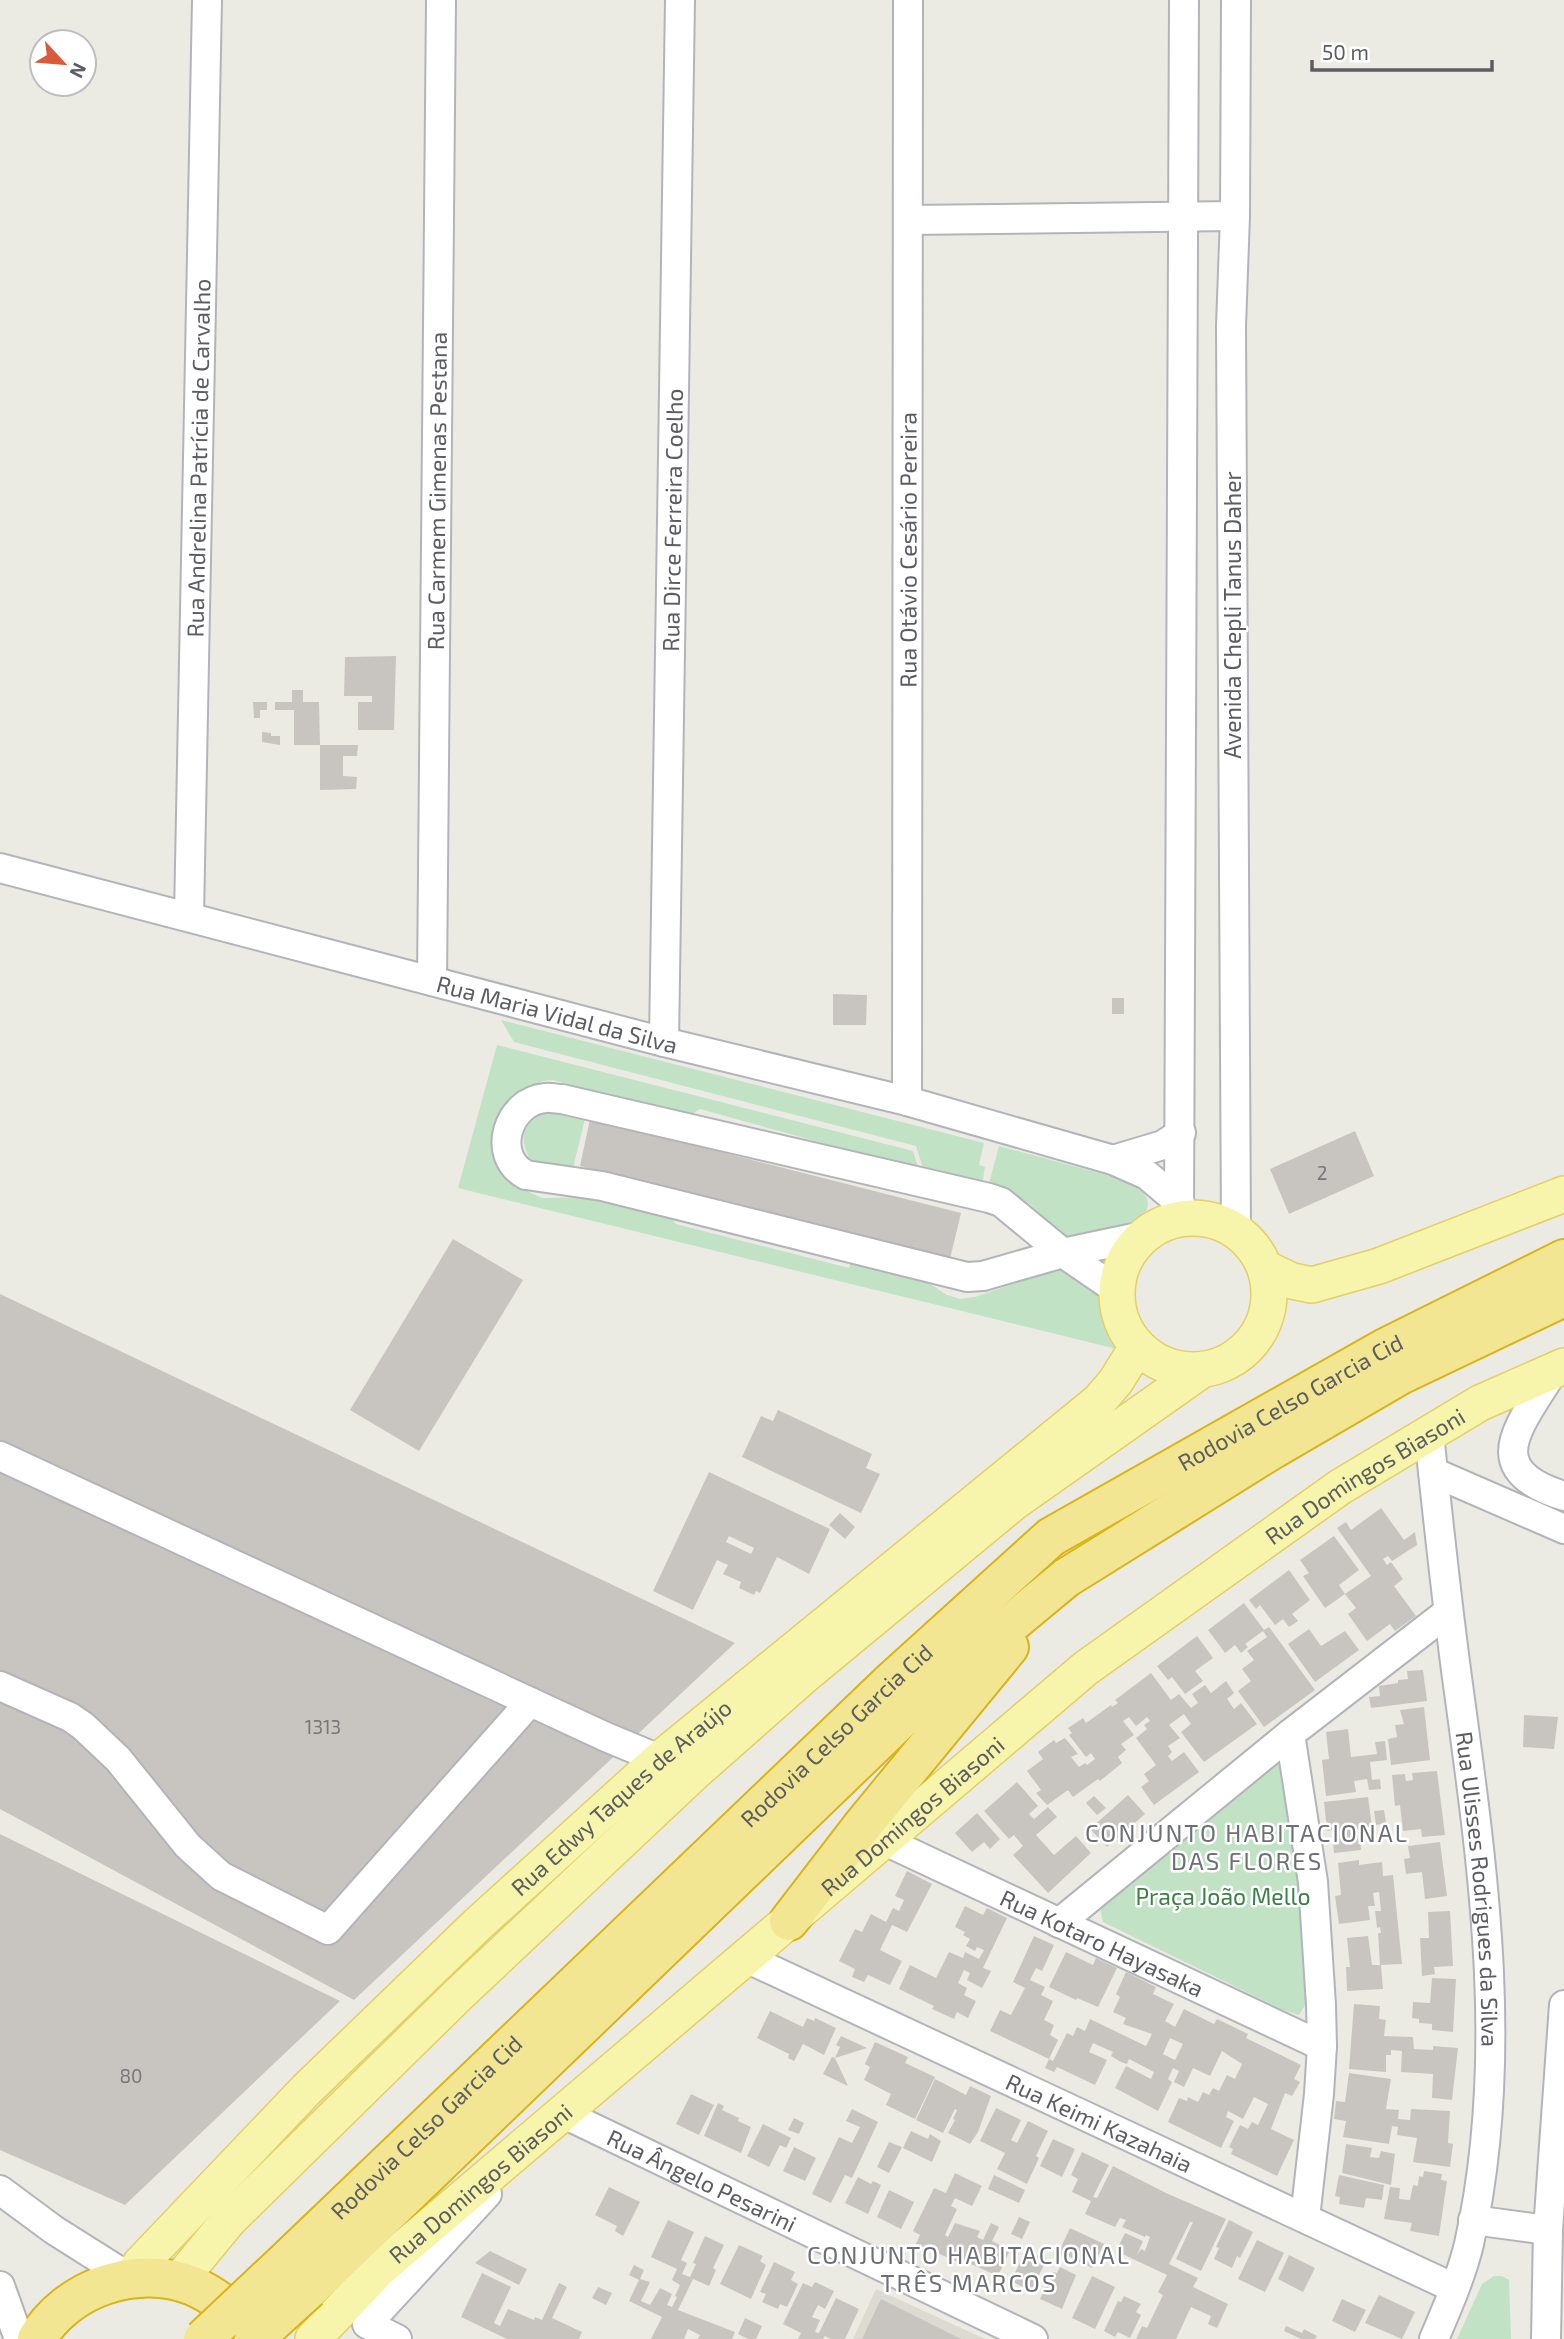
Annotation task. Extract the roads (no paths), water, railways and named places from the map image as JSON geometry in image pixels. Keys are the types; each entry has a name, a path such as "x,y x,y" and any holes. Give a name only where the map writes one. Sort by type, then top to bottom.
{"highway":[{"name":"Rodovia Celso Garcia Cid","path":"255,2339 297,2275 894,1679 1051,1537 1385,1348 1564,1259"},
{"name":"Rodovia Celso Garcia Cid","path":"203,2339 297,2275 931,1690 1066,1578 1273,1449 1400,1375 1564,1297"},
{"path":"789,1921 862,1826 1066,1578"},
{"path":"37,2339 67,2304 97,2287 130,2278 161,2278 192,2285 219,2300 243,2320 255,2339"}],"main road":[{"path":"1265,1268 1292,1281 1312,1285 1379,1266 1564,1194"},
{"path":"1179,1211 1214,1220 1236,1230 1254,1246 1265,1268 1270,1292 1267,1316 1256,1338 1241,1355 1231,1361 1199,1372 1176,1370 1155,1362 1137,1347 1124,1328 1117,1303 1118,1279 1127,1256 1143,1236 1179,1211"},
{"name":"Rua Edwy Taques de Araújo","path":"130,2278 141,2263 306,2090 478,1924 659,1760 1099,1401 1116,1381 1137,1347"},
{"name":"Rua Domingos Biasoni","path":"313,2339 379,2269 1086,1668 1340,1487 1480,1403 1558,1368"},
{"name":"Rua Edwy Taques de Araújo","path":"178,2282 229,2220 457,1996 694,1773 805,1675 1013,1503 1199,1372"}],"street":[{"name":"Rua Andrelina Patrícia de Carvalho","path":"189,916 207,0"},
{"name":"Rua Carmem Gimenas Pestana","path":"432,981 440,0"},
{"name":"Rua Dirce Ferreira Coelho","path":"664,1042 680,0"},
{"name":"Rua Otávio Cesário Pereira","path":"907,1101 908,0"},
{"path":"1179,1211 1184,0"},
{"name":"Avenida Chepli Tanus Daher","path":"1236,0 1231,354 1236,1230"},
{"path":"908,220 1235,216"},
{"name":"Rua Maria Vidal da Silva","path":"0,868 664,1042 907,1101 1113,1160 1147,1175 1179,1211"},
{"path":"1117,1290 1063,1252 1001,1202 562,1099 535,1100 521,1110 512,1121 505,1141 509,1161 514,1169 526,1175 602,1186 967,1277 983,1276 1063,1252 1143,1236"},
{"path":"1113,1160 1156,1147 1181,1133"},
{"path":"1558,1368 1515,1434 1511,1452 1516,1469 1531,1482 1564,1496"},
{"name":"Rua Ulisses Rodrigues da Silva","path":"1429,1434 1448,1612 1481,1856 1490,1987 1488,2121 1484,2155 1468,2246 1434,2339"},
{"path":"1,1457 530,1702 694,1773"},
{"path":"1433,1472 1564,1529"},
{"path":"1059,1923 1290,1734 1448,1612"},
{"path":"0,1686 70,1717 83,1726 118,1759 188,1846 221,1876 328,1930 530,1702"},
{"path":"1290,1734 1313,1882 1320,1966 1322,2046 1305,2218"},
{"name":"Rua Kotaro Hayasaka","path":"883,1840 1322,2046"},
{"name":"Rua Keimi Kazahaia","path":"744,1957 1454,2288"},
{"path":"1546,2339 1548,2230 1564,2005"},
{"path":"397,2339 367,2324 562,2113"},
{"name":"Rua Ângelo Pesarini","path":"562,2113 1018,2336"},
{"path":"0,2190 54,2230 130,2278"},
{"path":"1473,2221 1548,2230"},
{"path":"0,2286 19,2339"}],"district":[{"name":"CONJUNTO HABITACIONAL DAS FLORES","path":"1247,1846"},
{"name":"CONJUNTO HABITACIONAL TRÊS MARCOS","path":"969,2268"}],"park label":[{"name":"Praça João Mello","path":"1223,1896"}]}
